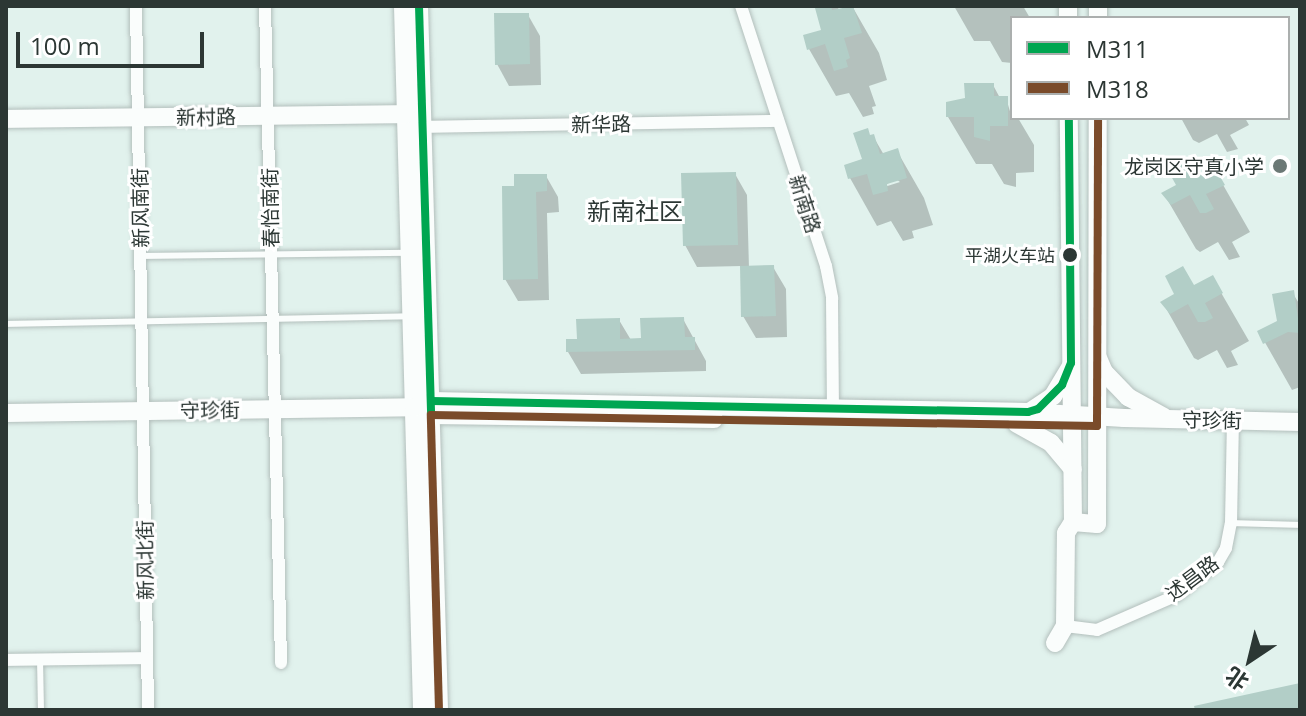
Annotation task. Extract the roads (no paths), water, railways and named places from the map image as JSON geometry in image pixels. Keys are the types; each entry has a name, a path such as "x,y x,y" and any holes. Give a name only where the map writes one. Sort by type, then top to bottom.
{"street":[{"name":"新风南街","path":"136,6 143,411"},
{"name":"春怡南街","path":"265,6 281,663"},
{"path":"403,6 412,316 425,408 439,710"},
{"path":"419,6 425,408 422,710"},
{"name":"新南路","path":"741,6 830,287 833,409"},
{"name":"新村路","path":"6,119 406,114"},
{"path":"1060,634 1066,533 1073,522 1069,120"},
{"path":"1073,522 1097,524 1098,120"},
{"name":"新华路","path":"423,127 778,121"},
{"path":"1097,357 1104,372 1128,397 1170,419"},
{"path":"1071,363 1053,396 1022,418 1051,443 1073,469"},
{"name":"守珍街","path":"425,408 1300,422"},
{"name":"守珍街","path":"6,413 425,408 833,409 1022,418"},
{"name":"新风北街","path":"143,411 148,710"},
{"name":"述昌路","path":"1060,634 1097,630 1177,595 1218,562 1226,548 1231,523 1233,421"},
{"path":"6,660 147,658"}],"lane":[{"path":"141,256 410,253"},
{"path":"6,324 142,324 412,316"},
{"path":"1231,523 1300,525"},
{"path":"40,659 41,710"}],"place":[{"name":"龙岗区守真小学","path":"1280,166"},
{"name":"平湖火车站","path":"1070,255"}],"district":[{"name":"新南社区","path":"635,211"}]}
